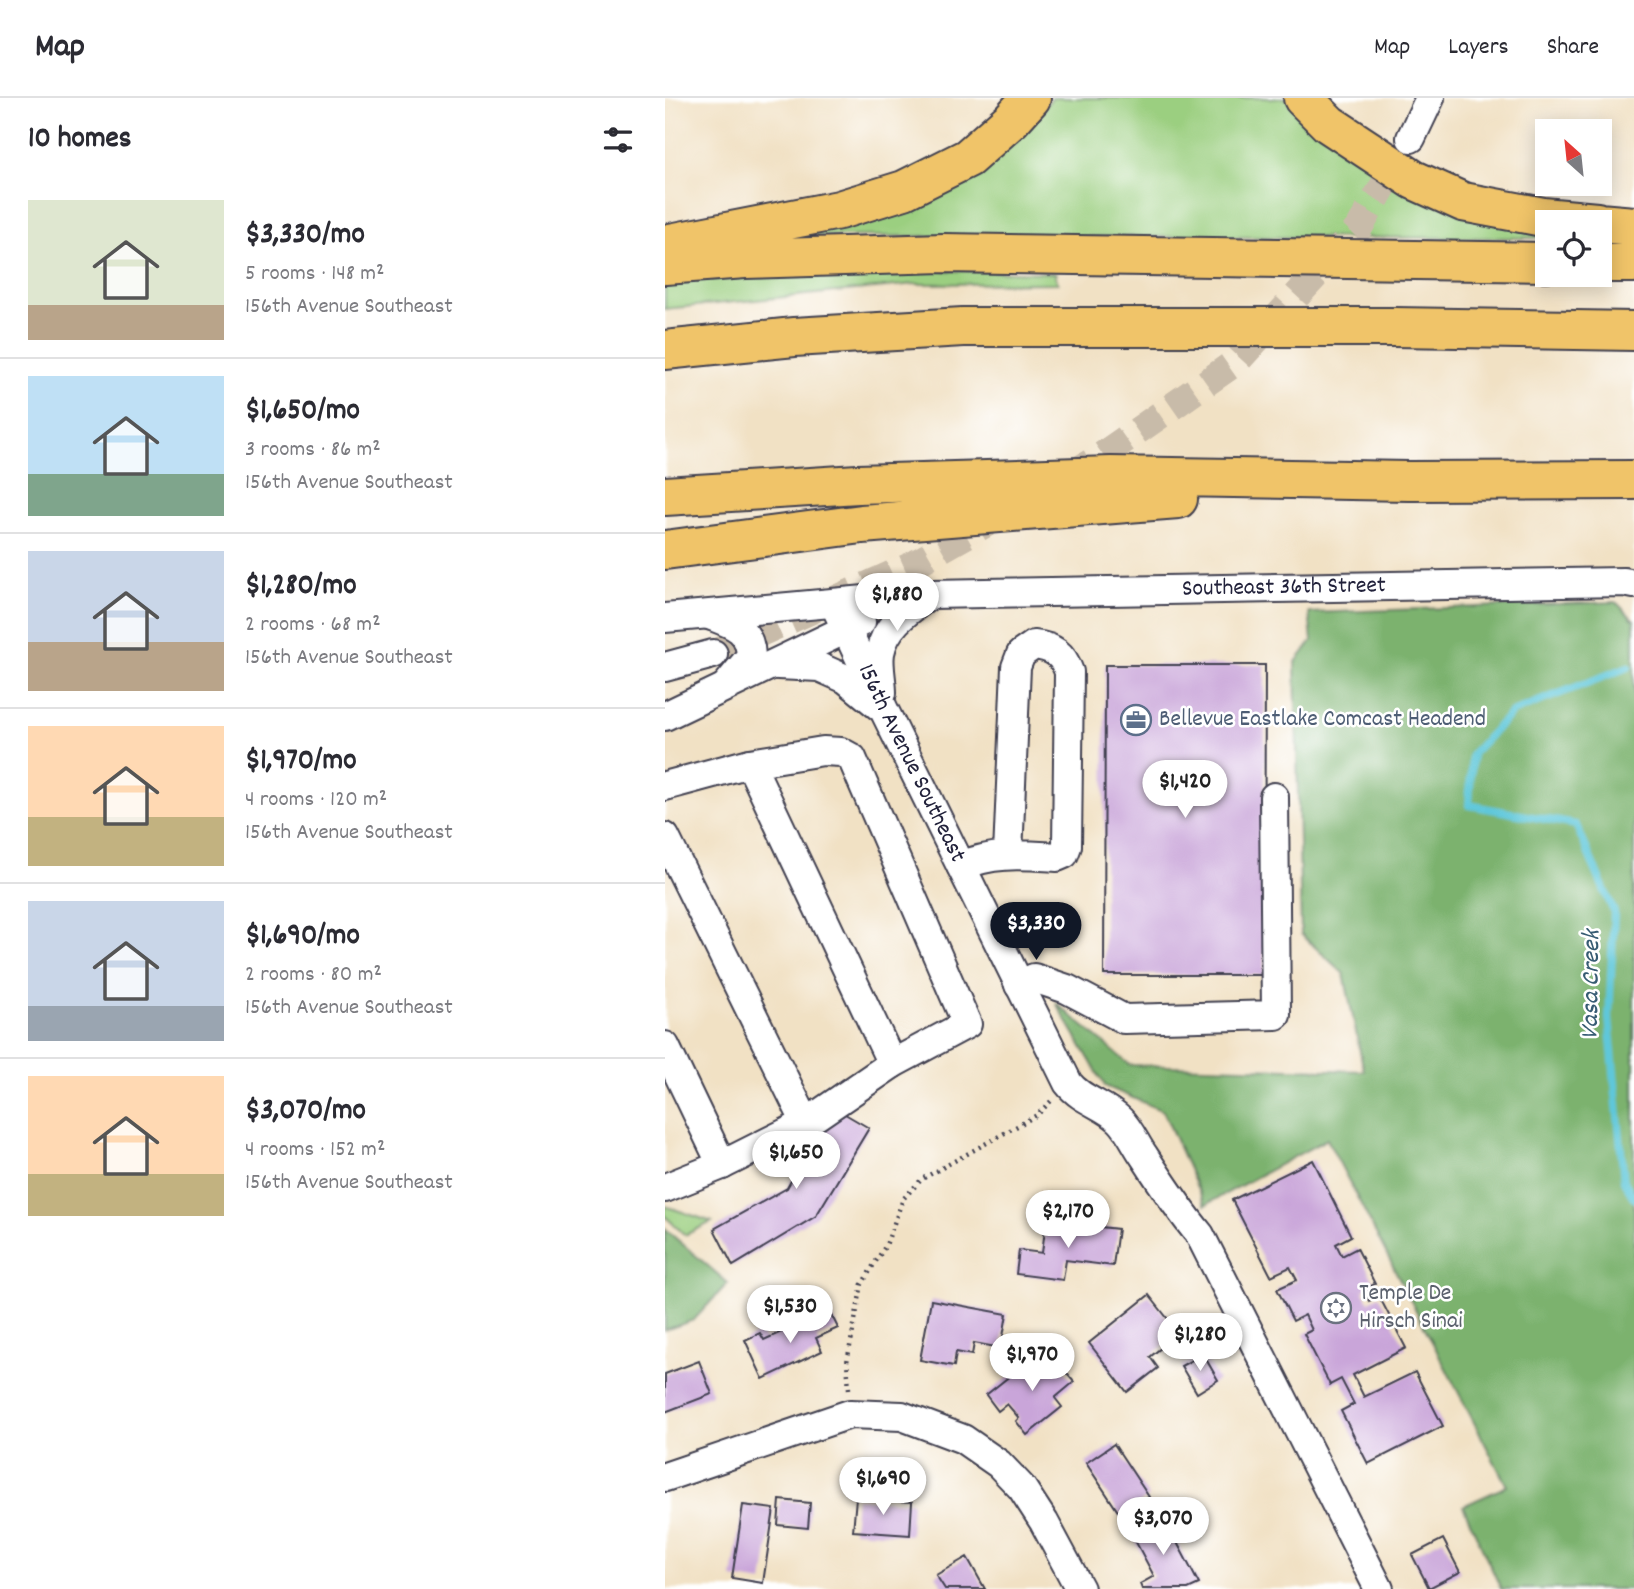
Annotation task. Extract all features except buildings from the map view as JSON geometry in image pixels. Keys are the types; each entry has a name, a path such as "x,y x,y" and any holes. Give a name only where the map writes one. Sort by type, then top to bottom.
{"highway":[{"path":"665,244 839,210 904,190 968,158 1011,120 1031,98"},
{"path":"1303,98 1329,124 1414,180 1463,202 1535,216"},
{"path":"1612,224 1634,226"},
{"path":"665,265 745,259 943,253 1535,262"},
{"path":"1612,263 1634,263"},
{"path":"665,349 963,327 1395,327 1634,331"},
{"path":"665,496 859,484 1111,476 1409,481 1634,480"},
{"path":"665,550 862,524 1409,481"}],"street":[{"path":"1411,138 1430,98"},
{"name":"Southeast 36th Street","path":"665,618 705,613 839,616 932,594 1634,584"},
{"path":"884,710 880,654 886,635 901,616 932,594"},
{"path":"705,613 738,627 750,642 751,656 723,690"},
{"path":"665,716 776,664 839,616"},
{"name":"156th Avenue Southeast","path":"839,616 1068,1083 1074,1091 1107,1109 1122,1122 1180,1211 1200,1236 1379,1589"},
{"path":"961,866 981,858 1007,855 1056,857 1063,854 1067,846 1069,672 1059,653 1047,646 1034,645 1021,654 1017,667 1007,855"},
{"path":"665,667 713,654"},
{"path":"776,664 819,667 846,679 884,710"},
{"path":"665,786 750,763 823,751 841,752 852,758 967,1024 892,1064 806,1123 722,1165 665,1188"},
{"path":"750,763 892,1064"},
{"path":"1020,985 1034,978 1067,989 1124,1019 1276,1015 1274,797"},
{"path":"665,837 806,1123"},
{"path":"665,1046 722,1165"},
{"path":"665,1476 850,1414 902,1416 932,1425 963,1439 999,1464 1022,1488 1044,1521 1080,1589"}],"path":[{"path":"850,1414 847,1362 862,1284 886,1245 903,1199 922,1179 1037,1115 1068,1083"}],"green space":[{"path":"1052,98 1285,98 1535,225 1535,238 816,236 813,233 1023,131"},
{"path":"863,269 1056,273 1058,283 915,284 665,309 665,282"},
{"path":"1616,602 1634,620 1634,1589 1501,1589 1463,1506 1507,1486 1327,1139 1205,1205 1163,1111 1105,1086 1056,1003 1130,1065 1364,1071 1344,974 1301,934 1295,663 1312,641 1309,613"},
{"path":"665,1206 712,1222 685,1235 665,1216"},
{"path":"665,1229 728,1283 694,1320 665,1330"}],"waterway":[{"name":"Vasa Creek","path":"1628,667 1512,712 1472,754 1469,805 1576,825 1614,912 1609,1018 1624,1181 1634,1198"}],"tunnel":[{"path":"1067,477 1236,362 1359,228 1403,152"},
{"path":"713,654 913,565 999,516"}],"place":[{"name":"Bellevue Eastlake Comcast Headend","path":"1136,720"},
{"name":"Temple De Hirsch Sinai","path":"1336,1308"}]}
